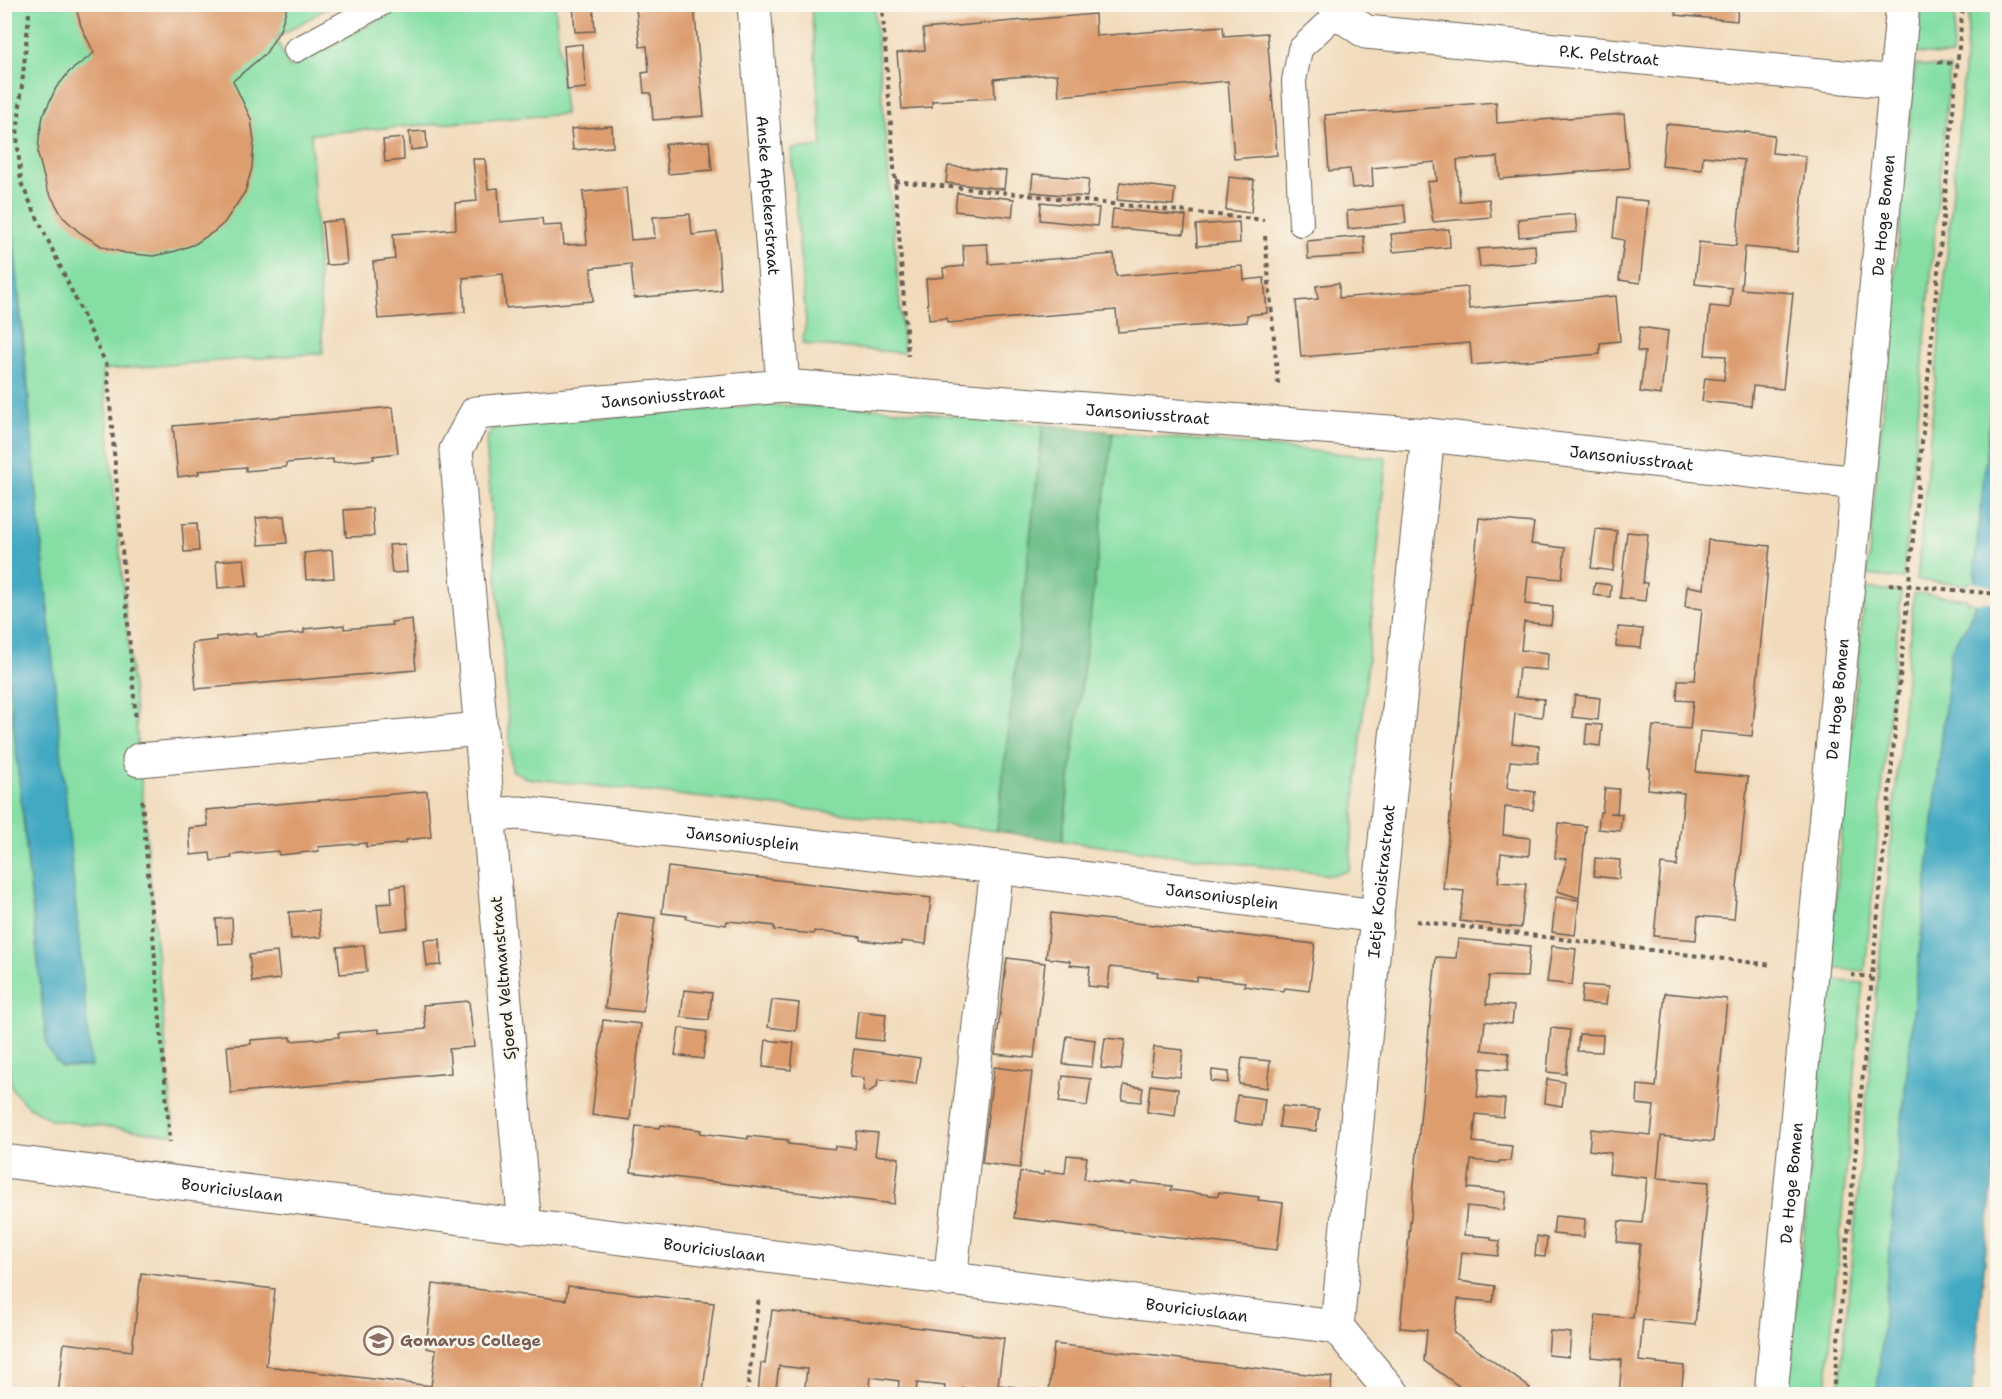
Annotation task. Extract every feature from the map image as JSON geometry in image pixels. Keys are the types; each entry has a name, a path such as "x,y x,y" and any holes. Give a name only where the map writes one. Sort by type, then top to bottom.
{"street":[{"name":"Anske Aptekerstraat","path":"754,4 783,386"},
{"name":"De Hoge Bomen","path":"1771,1395 1904,4"},
{"name":"P.K. Pelstraat","path":"1336,9 1366,32 1896,82"},
{"name":"Jansoniusstraat","path":"456,450 476,413 783,386 1428,435 1858,483"},
{"name":"Ietje Kooistrastraat","path":"1337,1327 1377,915 1428,435"},
{"name":"Sjoerd Veltmanstraat","path":"456,450 525,1227"},
{"path":"139,760 481,729"},
{"name":"Jansoniusplein","path":"489,815 519,813 998,867 1377,915"},
{"path":"950,1280 998,867"},
{"name":"Bouriciuslaan","path":"4,1161 1337,1327"},
{"path":"1337,1327 1393,1395"}],"lane":[{"path":"296,50 381,4"},
{"path":"1301,224 1294,81 1300,49 1336,9"}],"path":[{"path":"30,4 17,136 21,183 107,366 174,1182"},
{"path":"882,4 912,395"},
{"path":"1833,1395 1963,4"},
{"path":"895,181 1301,224"},
{"path":"1265,232 1282,424"},
{"path":"1849,580 1998,594"},
{"path":"1377,915 1871,977"},
{"path":"747,1395 764,1257"}],"green space":[{"path":"5,5 332,5 276,38 289,68 407,5 555,5 565,114 311,134 323,353 103,370 174,1135 51,1120 26,1105 12,1089 4,1034 4,636 47,1048 29,396 5,151"},
{"path":"811,5 874,5 904,353 802,344 806,322 791,149 822,146"},
{"path":"1921,5 1956,5 1952,56 1916,53"},
{"path":"1970,5 1997,5 1998,345 1975,583 1968,582 1968,585 1917,580"},
{"path":"1915,65 1950,68 1903,579 1867,575"},
{"path":"766,405 887,409 1043,425 997,831 527,778 512,770 486,441 492,429 511,425"},
{"path":"1043,425 1113,432 1062,841 997,831"},
{"path":"1113,432 1386,458 1349,871 1331,875 1062,841"},
{"path":"1865,588 1901,592 1865,971 1829,968"},
{"path":"1914,593 1967,599 1967,602 1974,602 1969,621 1951,650 1894,1197 1877,1394 1839,1394"},
{"path":"1828,980 1863,983 1826,1394 1788,1394"}],"water":[{"path":"5,151 91,1067 61,1067 47,1048 4,636"},
{"path":"1997,345 1998,1124 1972,1394 1877,1394 1894,1197 1951,650 1974,608 1975,566"}],"pier":[{"path":"1972,582 1997,588 1997,602 1971,602"}],"building":[{"path":"75,4 288,4 280,30 266,53 233,81 251,119 254,141 252,168 245,192 224,223 195,244 153,256 125,253 103,247 79,232 63,217 47,189 38,155 43,116 56,88 69,72 94,53 81,26"},
{"path":"573,4 593,4 595,31 575,32"},
{"path":"643,4 694,4 704,116 653,120 651,93 644,93 642,73 649,72 647,46 640,47 636,8 644,7"},
{"path":"1677,4 1738,4 1737,21 1676,15"},
{"path":"1095,14 1096,36 1223,26 1224,36 1267,33 1277,155 1234,159 1228,81 1059,96 1057,74 1013,77 994,79 995,98 932,101 932,107 902,109 897,53 925,50 923,29"},
{"path":"582,44 586,88 567,90 564,46"},
{"path":"1496,102 1497,123 1624,114 1629,168 1500,179 1498,157 1457,160 1460,202 1489,199 1491,217 1433,222 1427,182 1437,181 1435,162 1372,168 1373,186 1352,188 1350,169 1329,171 1325,115"},
{"path":"1666,124 1774,135 1772,153 1806,156 1797,252 1745,247 1741,289 1793,293 1783,389 1753,386 1751,406 1702,401 1705,378 1724,380 1726,356 1705,355 1710,306 1730,308 1732,288 1695,284 1699,242 1736,246 1744,160 1703,156 1702,170 1662,166"},
{"path":"612,126 613,147 573,150 571,129"},
{"path":"426,131 427,148 411,150 409,132"},
{"path":"403,138 404,160 385,162 383,140"},
{"path":"709,141 712,170 668,174 665,144"},
{"path":"473,159 485,159 488,189 498,188 500,222 542,218 543,226 562,225 564,245 587,244 583,192 626,188 631,240 655,238 653,217 690,214 692,235 717,232 721,290 634,298 631,264 591,268 593,301 506,308 503,274 463,278 465,312 378,319 373,262 395,259 393,234 456,229 455,203 477,201"},
{"path":"948,166 1006,171 1004,189 946,183"},
{"path":"1033,174 1089,179 1087,197 1031,192"},
{"path":"1229,177 1254,180 1251,213 1226,210"},
{"path":"1120,182 1175,189 1173,205 1117,200"},
{"path":"957,193 1014,199 1012,217 955,211"},
{"path":"1617,198 1648,201 1640,283 1619,280 1624,240 1613,238"},
{"path":"1041,202 1099,208 1097,226 1040,220"},
{"path":"1404,205 1406,223 1348,229 1347,211"},
{"path":"1113,209 1186,216 1184,234 1111,229"},
{"path":"1575,214 1577,232 1519,237 1518,219"},
{"path":"343,220 347,264 326,265 322,222"},
{"path":"1239,222 1240,243 1197,246 1196,225"},
{"path":"1449,229 1450,247 1393,252 1391,234"},
{"path":"1364,236 1365,255 1308,259 1307,241"},
{"path":"987,244 989,264 1114,254 1116,276 1243,266 1244,280 1264,278 1267,313 1247,315 1247,322 1118,332 1116,310 947,323 947,318 929,320 926,279 944,277 943,268 964,266 963,245"},
{"path":"1535,245 1536,262 1480,267 1478,249"},
{"path":"1339,283 1339,298 1467,287 1469,309 1616,296 1620,341 1600,343 1600,354 1472,365 1470,343 1301,357 1296,301 1318,299 1316,286"},
{"path":"1640,327 1668,331 1661,395 1640,392 1645,352 1637,351"},
{"path":"393,407 398,453 373,456 374,459 333,463 333,459 286,463 286,467 246,471 246,467 198,471 199,474 178,477 173,426"},
{"path":"372,508 374,536 346,537 344,510"},
{"path":"284,516 287,543 259,545 256,518"},
{"path":"1479,518 1534,523 1531,544 1565,548 1562,579 1528,576 1525,604 1553,607 1551,625 1524,622 1521,650 1548,653 1547,670 1519,668 1516,697 1544,699 1542,717 1515,714 1512,743 1539,746 1538,763 1510,761 1507,788 1535,792 1533,810 1505,807 1503,835 1530,838 1529,856 1501,853 1498,882 1526,884 1521,928 1460,921 1464,891 1443,889"},
{"path":"197,523 199,551 184,552 182,524"},
{"path":"1596,529 1617,531 1613,571 1591,568"},
{"path":"1627,532 1648,534 1643,583 1647,583 1645,601 1620,598"},
{"path":"1708,540 1770,546 1752,736 1700,731 1696,772 1748,777 1734,919 1698,916 1696,940 1654,936 1661,864 1677,866 1684,793 1648,789 1650,768 1648,768 1653,726 1690,729 1693,701 1677,700 1678,680 1695,680 1702,609 1685,607 1687,586 1704,589"},
{"path":"405,544 407,572 392,573 389,545"},
{"path":"332,550 334,578 306,580 304,553"},
{"path":"244,559 247,586 218,588 216,561"},
{"path":"1595,583 1611,585 1610,597 1593,595"},
{"path":"412,619 416,670 196,689 192,643 217,640 216,637 256,633 257,637 304,633 304,629 344,625 344,629 392,625 391,622"},
{"path":"1618,627 1643,629 1641,648 1616,646"},
{"path":"1575,695 1600,698 1598,720 1572,717"},
{"path":"1587,724 1602,725 1600,746 1585,744"},
{"path":"1605,788 1619,789 1617,813 1609,813 1622,814 1620,831 1598,829"},
{"path":"427,791 431,837 406,840 406,843 366,847 366,843 318,847 319,851 279,855 278,851 231,855 232,858 211,861 210,853 191,855 189,828 208,826 206,810"},
{"path":"1558,823 1586,826 1579,898 1557,891 1567,859 1555,858"},
{"path":"1595,858 1620,860 1619,879 1594,876"},
{"path":"668,867 931,898 926,944 901,941 901,945 814,931 814,934 774,930 774,926 750,923 727,921 726,925 662,913"},
{"path":"405,885 408,928 380,931 377,904 392,903 391,887"},
{"path":"1556,897 1579,900 1575,935 1552,932"},
{"path":"318,910 321,937 291,939 289,912"},
{"path":"617,913 655,918 643,1012 605,1008"},
{"path":"1051,913 1315,944 1309,991 1285,988 1284,991 1265,989 1244,986 1245,982 1197,977 1197,981 1157,976 1158,972 1110,967 1108,988 1088,986 1090,967 1070,965 1070,961 1046,958"},
{"path":"232,918 233,943 218,944 216,919"},
{"path":"440,939 441,965 427,966 424,940"},
{"path":"1458,939 1530,946 1527,977 1489,976 1486,1004 1514,1006 1512,1024 1485,1021 1482,1050 1509,1053 1508,1070 1480,1068 1477,1097 1505,1099 1503,1117 1476,1114 1473,1142 1512,1146 1510,1161 1499,1161 1499,1163 1471,1160 1468,1188 1506,1192 1504,1210 1467,1206 1464,1235 1491,1237 1491,1240 1500,1241 1498,1256 1462,1252 1459,1281 1495,1286 1493,1302 1458,1299 1454,1333 1530,1388 1526,1394 1470,1394 1424,1361 1427,1330 1400,1328 1436,957 1456,958"},
{"path":"364,945 367,972 340,974 337,947"},
{"path":"1552,946 1576,949 1572,985 1547,982"},
{"path":"277,952 280,979 252,982 249,955"},
{"path":"1007,958 1045,963 1034,1058 995,1054"},
{"path":"1583,985 1608,987 1606,1005 1581,1003"},
{"path":"684,990 712,993 709,1020 681,1017"},
{"path":"1665,993 1727,999 1713,1142 1661,1136 1657,1178 1709,1182 1695,1325 1643,1320 1639,1361 1684,1366 1681,1394 1619,1394 1622,1360 1591,1357 1596,1315 1633,1318 1640,1244 1617,1242 1619,1221 1642,1223 1647,1178 1609,1174 1611,1153 1589,1150 1591,1129 1651,1135 1654,1106 1637,1104 1638,1085 1656,1087"},
{"path":"772,1000 799,1003 796,1031 768,1027"},
{"path":"469,1001 474,1047 449,1049 451,1073 231,1093 227,1046 251,1044 251,1040 291,1037 291,1041 339,1037 338,1033 379,1029 379,1033 426,1029 423,1005"},
{"path":"858,1011 886,1014 883,1041 855,1038"},
{"path":"603,1020 641,1024 630,1120 592,1115"},
{"path":"679,1028 707,1032 703,1059 675,1055"},
{"path":"1551,1028 1570,1030 1566,1074 1547,1072"},
{"path":"1579,1034 1603,1035 1602,1052 1577,1051"},
{"path":"1067,1036 1095,1040 1092,1067 1063,1064"},
{"path":"1105,1038 1125,1040 1121,1070 1101,1068"},
{"path":"766,1040 794,1043 791,1070 763,1067"},
{"path":"1154,1047 1183,1050 1180,1077 1151,1074"},
{"path":"854,1049 920,1058 916,1084 878,1079 877,1086 869,1092 863,1091 864,1078 850,1076"},
{"path":"1242,1058 1270,1061 1267,1088 1239,1084"},
{"path":"994,1067 1032,1072 1020,1168 982,1163"},
{"path":"1212,1070 1229,1072 1228,1083 1211,1081"},
{"path":"1063,1076 1091,1079 1087,1106 1059,1102"},
{"path":"1547,1079 1565,1082 1562,1106 1545,1103"},
{"path":"1124,1085 1143,1088 1141,1102 1122,1100"},
{"path":"1150,1085 1178,1089 1175,1116 1147,1112"},
{"path":"1237,1095 1265,1099 1262,1126 1234,1122"},
{"path":"1282,1106 1319,1110 1316,1131 1279,1127"},
{"path":"661,1125 701,1130 700,1133 748,1139 748,1136 788,1140 788,1144 835,1149 835,1146 855,1149 857,1131 878,1133 875,1155 899,1158 894,1204 631,1172 636,1126 660,1128"},
{"path":"1067,1155 1087,1157 1084,1179 1131,1185 1132,1182 1172,1186 1171,1190 1218,1196 1219,1192 1259,1197 1258,1200 1283,1203 1277,1250 1014,1218 1020,1172 1044,1175 1044,1171 1065,1173"},
{"path":"1555,1216 1585,1219 1584,1237 1553,1234"},
{"path":"1537,1236 1547,1238 1545,1257 1535,1256"},
{"path":"141,1273 275,1289 266,1366 431,1386 436,1350 426,1348 433,1284 566,1300 568,1286 714,1303 703,1390 688,1388 687,1394 58,1394 64,1343 132,1351"},
{"path":"772,1310 1004,1338 998,1385 1015,1387 1014,1394 990,1394 991,1391 963,1388 962,1394 944,1394 945,1386 917,1383 916,1394 898,1394 899,1381 871,1377 869,1394 804,1394 807,1369 779,1366 775,1394 758,1394 761,1363 765,1364"},
{"path":"1550,1331 1571,1333 1569,1357 1548,1355"},
{"path":"1054,1344 1332,1377 1330,1394 1026,1394 1027,1388 1049,1391"}],"place":[{"name":"Gomarus College","path":"379,1340"}]}
